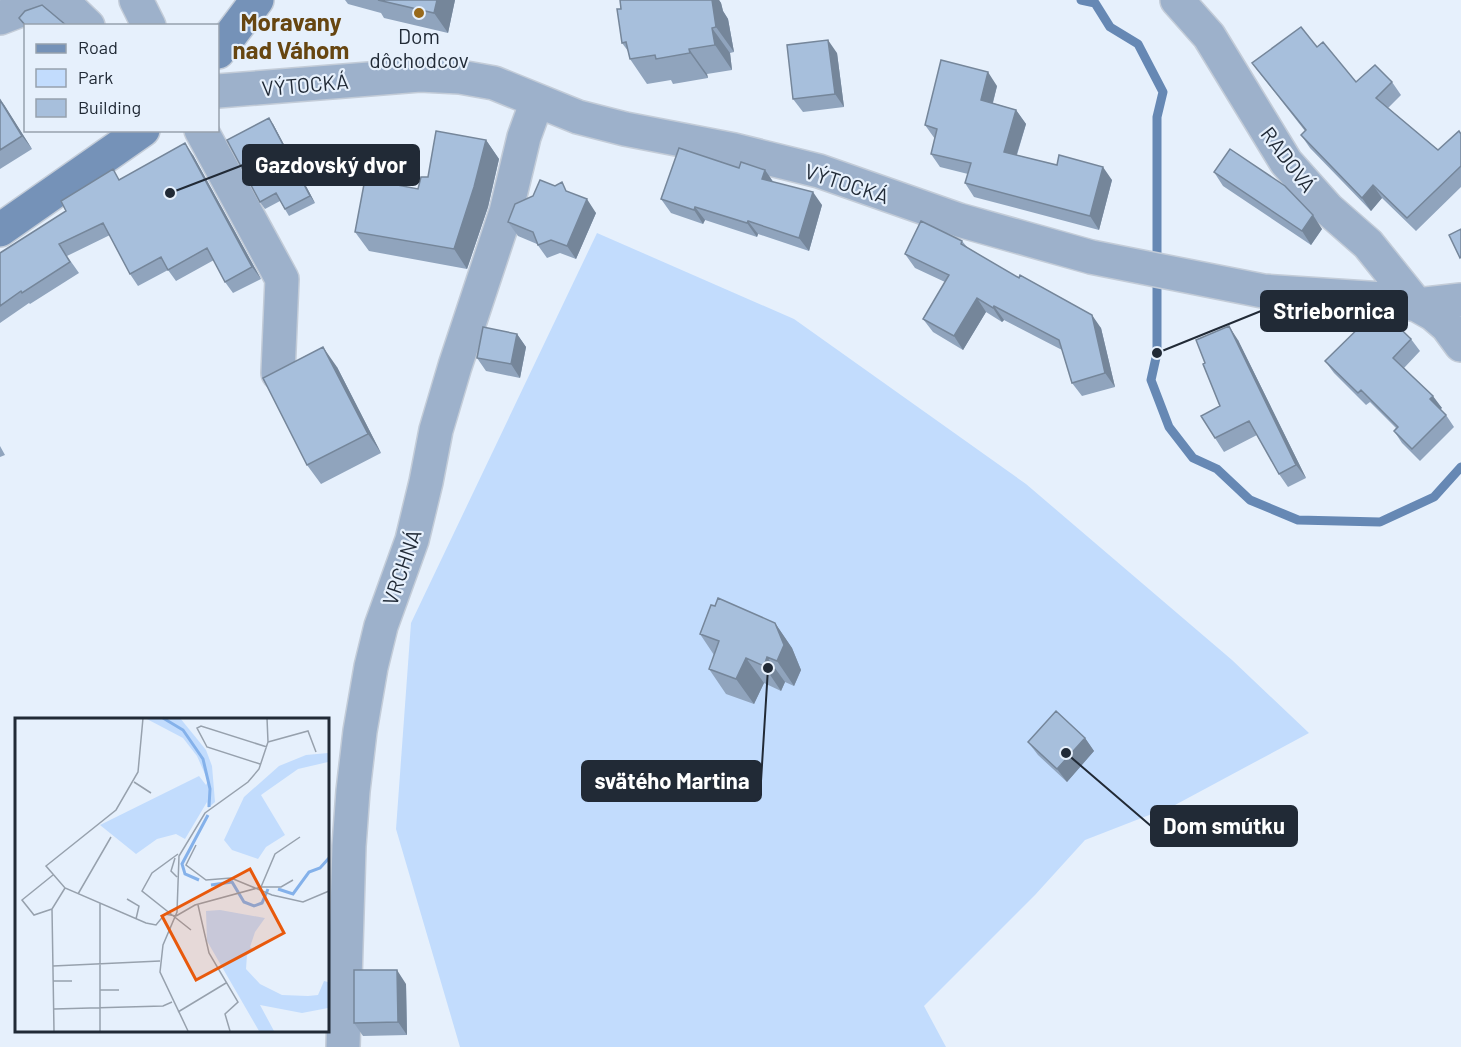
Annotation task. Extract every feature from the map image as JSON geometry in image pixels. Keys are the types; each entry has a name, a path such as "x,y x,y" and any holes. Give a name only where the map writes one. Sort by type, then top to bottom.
{"main road":[{"path":"219,51 257,0"},
{"path":"0,230 140,132"}],"street":[{"path":"0,18 47,0"},
{"path":"57,0 65,4 86,24"},
{"path":"136,0 148,24"},
{"name":"RADOVÁ","path":"1177,0 1209,36 1286,162 1328,209 1368,244 1417,305"},
{"name":"VÝTOCKÁ","path":"219,91 420,75 460,77 494,83 578,117 625,129 734,150 819,171 969,223 1091,257 1263,291 1383,299 1417,305 1433,314 1447,326 1461,345"},
{"name":"VRCHNÁ","path":"343,1047 349,846 353,791 371,667 381,626 412,540 436,430 506,212 524,137 537,101"},
{"path":"202,132 282,279 278,373"},
{"path":"1417,305 1461,300"}],"green space":[{"path":"597,233 794,319 1026,484 1232,660 1309,733 1175,805 1085,840 1035,895 924,1006 946,1047 460,1047 396,829 411,623"}],"building":[{"path":"378,0 437,0 434,13"},
{"path":"620,0 712,0 716,27 712,28 715,45 689,49 690,53 656,59 655,55 630,59 626,42 622,43 617,9 621,9"},
{"path":"42,5 65,24 24,24 19,18 25,11"},
{"path":"1301,27 1317,47 1323,42 1356,82 1375,65 1392,82 1376,98 1438,150 1459,131 1461,134 1461,166 1407,218 1373,185 1362,198 1301,135 1306,130 1252,63"},
{"path":"828,40 835,94 793,99 787,45"},
{"path":"941,60 988,72 981,100 1016,110 1004,152 1057,165 1059,155 1103,167 1090,216 965,183 971,163 931,154 937,129 925,125"},
{"path":"0,100 22,136 0,150"},
{"path":"269,118 310,196 285,209 276,193 260,202 227,140"},
{"path":"436,131 486,140 454,249 355,232 365,179 418,189 421,177 428,177"},
{"path":"185,143 252,267 225,282 207,248 168,270 161,257 130,274 103,223 59,244 70,262 0,306 0,253 66,211 61,201 113,169 119,180"},
{"path":"679,148 739,168 741,162 765,170 762,179 813,192 799,238 748,221 747,223 695,207 694,210 661,199"},
{"path":"1230,149 1285,186 1313,215 1302,231 1214,172"},
{"path":"540,180 555,186 562,182 566,191 587,199 567,246 551,240 538,245 533,232 508,222 515,204 533,196"},
{"path":"921,221 962,241 961,244 1019,278 1020,275 1092,315 1105,373 1072,383 1059,340 977,298 954,336 923,319 949,275 905,254"},
{"path":"1461,229 1461,257 1460,258 1449,235"},
{"path":"1379,308 1411,339 1393,358 1433,396 1430,399 1446,415 1412,449 1394,431 1398,427 1361,390 1358,393 1325,361"},
{"path":"1229,326 1296,465 1279,474 1249,421 1215,438 1201,416 1220,406 1196,340"},
{"path":"483,327 517,334 511,364 477,358"},
{"path":"323,347 368,434 307,465 263,378"},
{"path":"718,598 775,623 784,645 777,661 767,657 764,666 746,658 736,679 709,669 719,641 700,634 711,605 715,606"},
{"path":"1056,711 1085,738 1057,769 1028,742"},
{"path":"354,970 397,970 398,1022 354,1023"}],"waterway":[{"path":"1081,0 1095,3 1110,27 1138,44 1163,92 1157,117 1157,353 1151,380 1169,427 1193,458 1217,469 1250,500 1298,520 1380,522 1434,497 1461,467"}],"place":[{"name":"Dom dôchodcov","path":"419,13"},
{"name":"Gazdovský dvor","path":"170,193"},
{"name":"Striebornica","path":"1157,353"},
{"name":"svätého Martina","path":"768,668"},
{"name":"Dom smútku","path":"1066,753"}],"district":[{"name":"Moravany nad Váhom","path":"291,35"}]}
